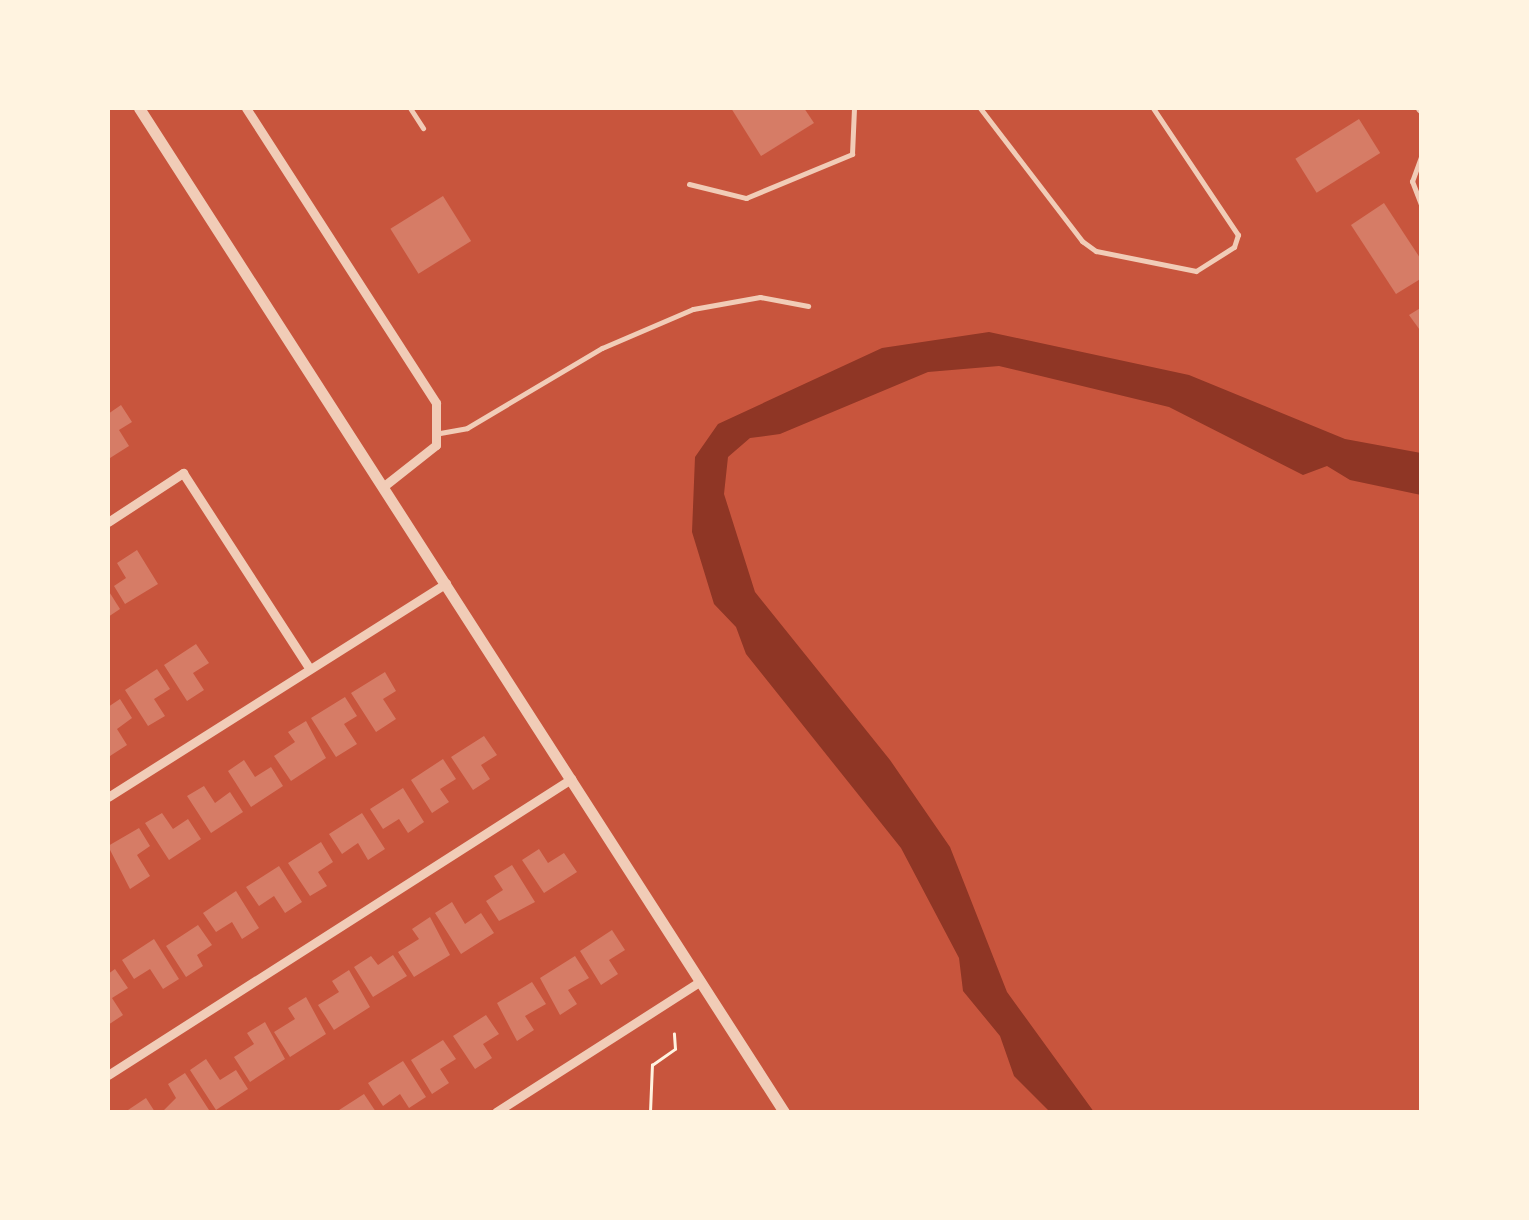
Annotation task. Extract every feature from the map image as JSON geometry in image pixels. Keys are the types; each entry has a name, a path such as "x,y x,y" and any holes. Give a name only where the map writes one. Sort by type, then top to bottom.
{"street":[{"path":"139,108 784,1112"},
{"path":"246,108 426,382 440,434 427,454 384,486"},
{"path":"108,522 184,473 308,668"},
{"path":"108,797 446,583"},
{"path":"108,1076 570,779"},
{"path":"496,1112 701,981"}],"lane":[{"path":"410,108 423,128"},
{"path":"689,184 746,198 852,154 854,108"},
{"path":"980,108 1082,242 1096,251 1196,272 1234,246 1238,236 1153,108"},
{"path":"1422,154 1412,181 1422,207"},
{"path":"440,434 466,428 602,348 693,309 760,297 808,306"}],"path":[{"path":"650,1112 652,1065 676,1050 674,1034"}],"shaded area":[{"path":"989,332 1189,375 1345,439 1421,453 1421,495 1350,480 1327,466 1303,475 1169,407 999,366 928,372 780,434 750,438 728,457 724,494 755,592 890,760 950,847 1007,992 1094,1112 1050,1112 1014,1076 1000,1036 963,991 959,958 901,848 746,654 736,627 714,604 692,532 695,457 718,424 882,348"}],"building":[{"path":"731,108 804,108 814,123 761,156"},
{"path":"1359,119 1380,153 1317,193 1295,159"},
{"path":"443,196 471,241 419,274 390,229"},
{"path":"1384,203 1422,261 1422,278 1396,294 1351,225"},
{"path":"1422,307 1422,333 1409,315"},
{"path":"121,405 132,422 119,430 129,446 110,458 108,414"},
{"path":"137,550 158,584 125,604 114,586 126,578 117,563"},
{"path":"108,590 120,609 108,617"},
{"path":"196,644 209,663 193,673 204,690 187,701 164,665"},
{"path":"157,669 170,689 154,699 165,716 148,726 125,690"},
{"path":"385,672 396,691 383,699 396,719 376,732 351,693"},
{"path":"345,697 357,716 344,724 357,744 336,757 311,718"},
{"path":"120,699 132,718 117,729 127,745 110,756 108,707"},
{"path":"306,721 326,758 291,781 274,756 295,742 288,732"},
{"path":"484,736 497,755 481,765 490,779 473,790 451,757"},
{"path":"443,759 456,779 440,789 449,802 432,813 411,780"},
{"path":"244,760 255,777 271,767 283,786 251,807 228,771"},
{"path":"204,786 215,803 230,792 243,812 211,833 187,796"},
{"path":"403,788 424,822 408,833 399,819 383,829 370,809"},
{"path":"162,813 173,829 188,819 201,839 169,860 145,823"},
{"path":"362,813 385,849 368,860 358,843 342,854 329,834"},
{"path":"139,828 150,846 137,855 150,876 130,889 108,846"},
{"path":"321,842 333,862 318,872 327,886 310,896 288,863"},
{"path":"539,849 548,863 564,853 577,872 544,893 522,860"},
{"path":"512,865 535,902 499,921 486,901 503,890 494,876"},
{"path":"279,866 302,902 285,913 274,896 259,906 246,887"},
{"path":"236,891 259,928 242,939 232,922 216,932 203,913"},
{"path":"452,902 465,924 481,913 494,933 461,954 435,913"},
{"path":"430,917 450,955 414,977 398,952 419,939 412,929"},
{"path":"198,925 212,945 197,955 203,966 186,977 166,946"},
{"path":"612,930 625,950 609,960 618,974 601,985 580,951"},
{"path":"154,939 179,979 163,989 150,969 134,979 122,960"},
{"path":"393,955 407,976 373,997 354,967 371,956 378,965"},
{"path":"575,956 589,978 568,990 577,1004 560,1015 540,978"},
{"path":"115,969 128,988 112,998 123,1015 108,1025 108,974"},
{"path":"349,970 370,1007 334,1030 318,1005 339,992 332,981"},
{"path":"532,982 546,1004 525,1016 534,1030 517,1041 497,1003"},
{"path":"306,997 326,1034 290,1057 274,1032 295,1019 288,1008"},
{"path":"486,1015 499,1034 483,1044 492,1058 475,1069 453,1036"},
{"path":"265,1022 285,1059 250,1082 234,1057 254,1044 247,1033"},
{"path":"443,1040 456,1059 440,1069 449,1083 432,1094 411,1060"},
{"path":"206,1059 220,1080 236,1070 248,1089 216,1110 190,1070"},
{"path":"403,1061 426,1097 409,1108 400,1094 383,1106 368,1083"},
{"path":"185,1073 209,1110 162,1112 176,1098 168,1084"},
{"path":"364,1094 376,1112 336,1112"},
{"path":"146,1098 155,1112 128,1110"}]}
